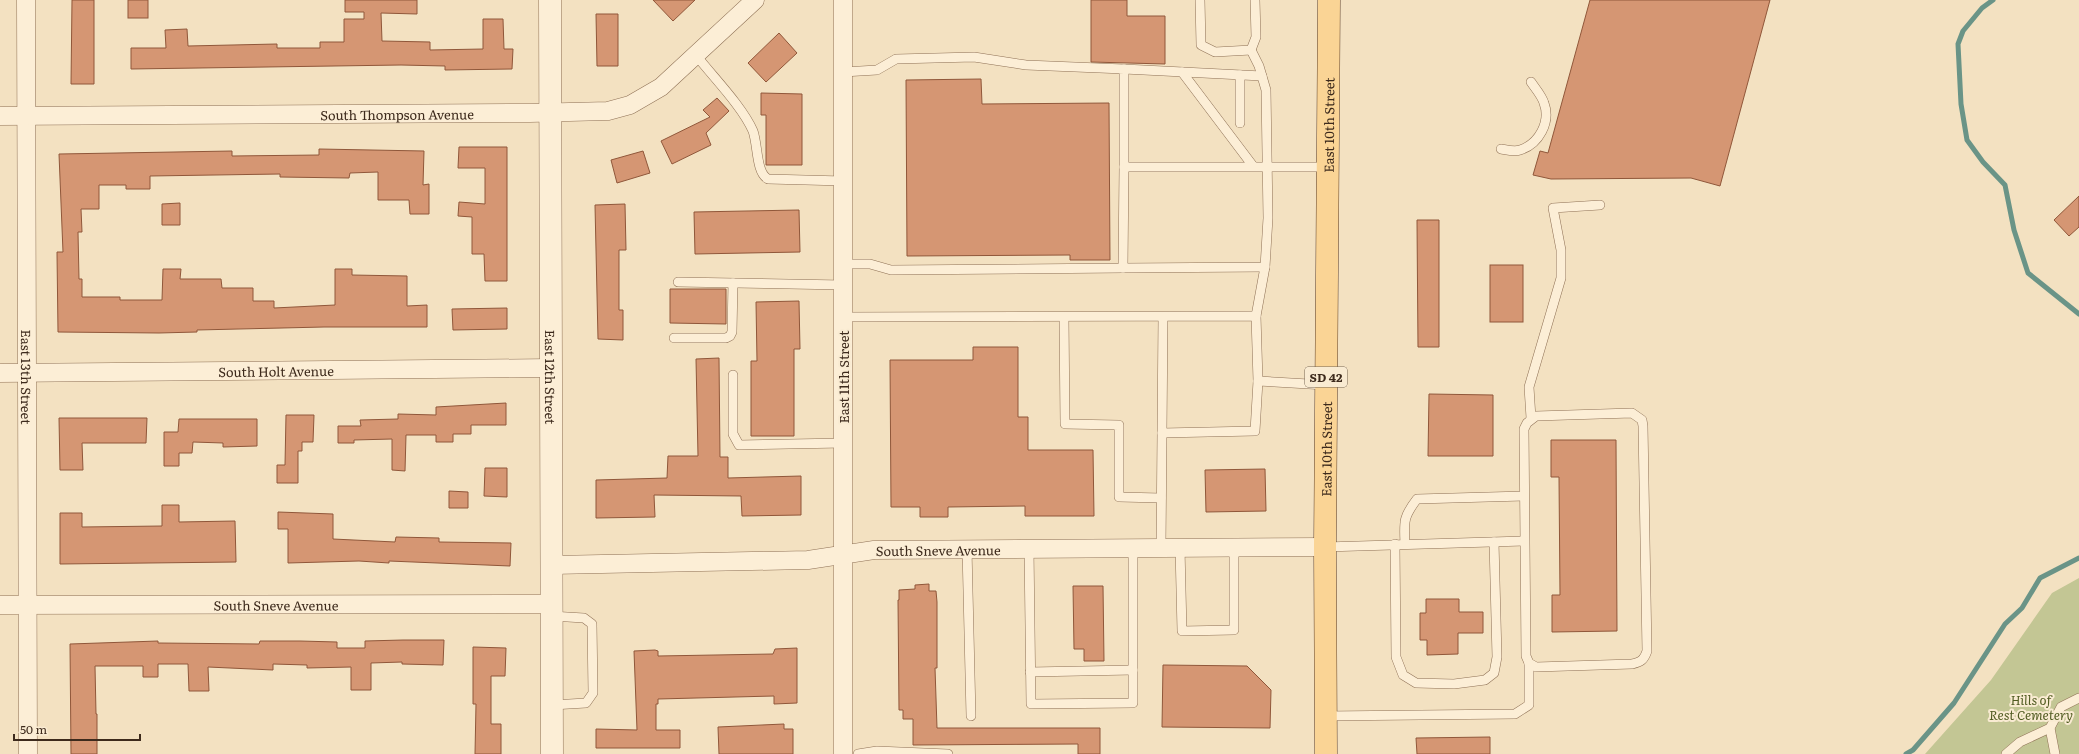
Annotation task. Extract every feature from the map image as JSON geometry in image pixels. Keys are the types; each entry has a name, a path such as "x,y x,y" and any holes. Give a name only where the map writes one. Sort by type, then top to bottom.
{"main road":[{"name":"East 10th Street","path":"1326,754 1325,546 1329,0"}],"street":[{"name":"East 13th Street","path":"26,0 28,754"},
{"name":"East 12th Street","path":"550,0 552,754"},
{"name":"South Thompson Avenue","path":"0,116 550,113 608,111 630,105 661,87 755,0"},
{"name":"East 11th Street","path":"843,0 843,754"},
{"name":"South Holt Avenue","path":"0,373 551,368"},
{"name":"South Sneve Avenue","path":"552,565 808,560 874,550 1325,546"},
{"name":"South Sneve Avenue","path":"0,605 551,610"}],"lane":[{"path":"1200,0 1201,45 1215,52 1251,50"},
{"path":"1162,433 1255,431 1258,381 1256,316 1265,267 1268,218 1268,167 1266,90 1251,50 1256,38 1255,0"},
{"path":"696,55 747,120 758,148 760,169 763,177 768,179 843,181"},
{"path":"843,72 877,70 896,59 974,57 1026,65 1262,76"},
{"path":"1123,268 1124,69"},
{"path":"1182,72 1253,166"},
{"path":"1240,74 1240,123"},
{"path":"1501,149 1519,151 1535,143 1543,130 1546,113 1544,102 1531,82"},
{"path":"1124,167 1327,167"},
{"path":"1326,716 1515,714 1529,705 1529,663 1526,656 1524,430 1531,418 1529,387 1561,278 1562,250 1552,208 1600,206"},
{"path":"843,264 870,264 891,270 1265,267"},
{"path":"678,282 843,285"},
{"path":"674,338 726,338 730,336 732,332 733,283"},
{"path":"843,318 1256,316"},
{"path":"1064,317 1065,424 1119,425 1119,497 1161,498"},
{"path":"1161,548 1163,317"},
{"path":"733,375 733,434 739,445 843,443"},
{"path":"1258,381 1326,385"},
{"path":"1529,663 1536,667 1544,668 1632,664 1640,663 1645,658 1647,651 1642,420 1632,413 1536,416 1531,418"},
{"path":"1494,542 1496,657 1494,673 1485,680 1454,684 1416,683 1403,675 1396,657 1400,544 1407,512 1417,499 1524,496"},
{"path":"1325,546 1524,541"},
{"path":"1180,548 1182,631 1197,631 1234,630 1234,547"},
{"path":"1029,549 1031,704 1133,703 1133,548"},
{"path":"968,549 971,716"},
{"path":"551,610 584,618 592,624 593,693 586,703 552,704"},
{"path":"1030,672 1133,670"},
{"path":"2006,754 2020,742 2050,728 2061,707 2079,698"},
{"path":"2050,728 2055,754"},
{"path":"858,754 877,751 948,754"}],"green space":[{"name":"Hills of Rest Cemetery","path":"2079,578 2079,754 1925,754 1991,680 2052,593"}],"building":[{"path":"72,0 94,0 94,84 71,84"},
{"path":"128,0 148,0 148,18 128,18"},
{"path":"345,0 417,0 417,14 381,13 382,41 430,42 430,50 483,49 483,19 503,19 504,49 513,49 512,69 445,70 445,66 401,65 131,69 131,48 166,48 165,30 187,29 188,46 277,44 277,48 320,48 320,42 344,42 344,19 364,19 364,12 345,12"},
{"path":"653,0 695,0 673,21"},
{"path":"1091,0 1127,0 1127,16 1165,16 1165,64 1091,62"},
{"path":"1590,0 1770,0 1720,186 1691,178 1551,179 1533,175 1540,151 1548,153"},
{"path":"596,14 618,14 618,66 597,66"},
{"path":"779,33 797,53 766,82 748,63"},
{"path":"981,79 982,104 1109,103 1110,260 1070,260 1070,255 907,256 906,80"},
{"path":"761,93 802,94 802,165 766,165 766,115 761,115"},
{"path":"717,98 729,111 706,133 711,145 672,164 661,141 710,117 703,110"},
{"path":"459,147 507,147 507,281 485,281 484,254 472,254 472,217 458,216 459,202 485,204 485,168 458,168"},
{"path":"319,149 424,151 423,185 429,184 429,214 410,214 409,200 378,200 378,172 350,173 349,178 280,177 280,174 150,176 150,189 126,189 126,185 99,185 99,209 81,209 82,232 78,232 79,279 82,279 82,297 120,297 120,300 162,300 163,269 181,269 180,279 221,279 222,288 253,288 253,301 274,301 274,308 335,305 335,269 352,269 352,275 407,276 407,306 427,305 427,327 324,327 197,330 197,332 159,333 58,332 57,252 63,252 59,154 232,151 232,156 319,155"},
{"path":"643,151 650,173 617,183 611,160"},
{"path":"2079,196 2079,227 2069,236 2054,220"},
{"path":"180,203 180,225 162,225 162,204"},
{"path":"625,204 626,250 619,250 619,310 623,310 623,340 598,339 595,205"},
{"path":"799,210 800,252 695,254 694,212"},
{"path":"1417,220 1439,220 1439,347 1418,347"},
{"path":"1490,265 1523,265 1523,322 1490,322"},
{"path":"670,289 726,289 726,324 670,323"},
{"path":"799,301 800,349 794,349 794,436 751,436 751,361 757,361 756,302"},
{"path":"507,308 507,329 453,330 452,309"},
{"path":"973,347 1018,347 1018,417 1028,417 1028,450 1093,450 1094,516 1025,516 1025,506 948,507 948,517 920,517 920,507 891,507 890,360 973,360"},
{"path":"719,358 720,457 728,457 728,478 801,476 801,515 742,516 741,496 654,495 655,517 596,518 596,480 667,478 668,456 698,456 696,359"},
{"path":"1429,394 1493,395 1493,456 1428,456"},
{"path":"506,403 506,425 471,425 471,434 453,434 453,442 436,442 436,435 406,435 405,471 392,470 392,439 354,440 354,443 338,443 338,426 361,426 360,420 398,419 398,414 436,415 436,407"},
{"path":"286,415 314,415 313,442 302,442 302,451 298,451 298,483 277,483 277,465 285,465"},
{"path":"59,418 147,418 146,443 82,443 83,470 60,470"},
{"path":"179,419 257,419 257,446 223,447 223,443 193,442 192,453 179,453 179,466 164,466 164,432 178,432"},
{"path":"1551,440 1616,440 1617,631 1552,632 1552,595 1560,595 1559,477 1551,477"},
{"path":"485,468 507,468 507,497 484,496"},
{"path":"1265,469 1266,511 1206,512 1205,470"},
{"path":"449,491 468,492 468,508 449,508"},
{"path":"162,505 179,505 179,522 235,521 236,562 60,564 60,513 82,513 82,527 162,526"},
{"path":"278,512 333,514 333,539 395,542 396,537 439,538 439,542 511,543 510,566 389,561 389,563 359,561 288,563 288,529 278,529"},
{"path":"929,584 929,591 936,591 937,602 937,668 935,668 937,728 1100,728 1100,754 1078,754 1078,744 913,745 913,719 903,719 903,710 899,710 898,600 899,590 915,589 915,585"},
{"path":"1073,586 1103,586 1104,661 1084,661 1084,649 1074,649"},
{"path":"1426,599 1459,599 1459,612 1483,612 1483,633 1458,633 1458,654 1427,655 1427,640 1420,640 1420,613 1426,613"},
{"path":"444,640 443,665 402,664 402,662 371,663 371,690 351,690 351,667 307,668 307,665 273,664 273,670 208,667 209,691 189,691 188,664 158,664 158,677 143,677 143,666 95,666 97,754 71,754 70,644 158,641 158,643 259,644 260,641 300,641 337,642 337,648 365,648 365,641"},
{"path":"473,647 506,648 505,676 491,676 491,724 501,724 501,754 475,754 476,704 473,704"},
{"path":"797,648 797,703 774,704 774,696 658,699 658,704 656,704 656,730 680,730 680,748 596,748 596,729 637,730 634,651 655,650 658,651 658,656 773,654 775,649"},
{"path":"1163,665 1247,666 1271,690 1270,728 1162,727"},
{"path":"784,724 784,729 793,729 793,754 719,754 718,727"},
{"path":"1490,737 1490,754 1417,754 1416,738"}],"waterway":[{"path":"1993,0 1982,8 1963,31 1958,44 1961,104 1967,140 1983,162 2005,185 2014,230 2028,273 2079,314"},
{"path":"1906,754 1913,750 1954,703 2005,624 2022,608 2040,578 2079,558"}]}
